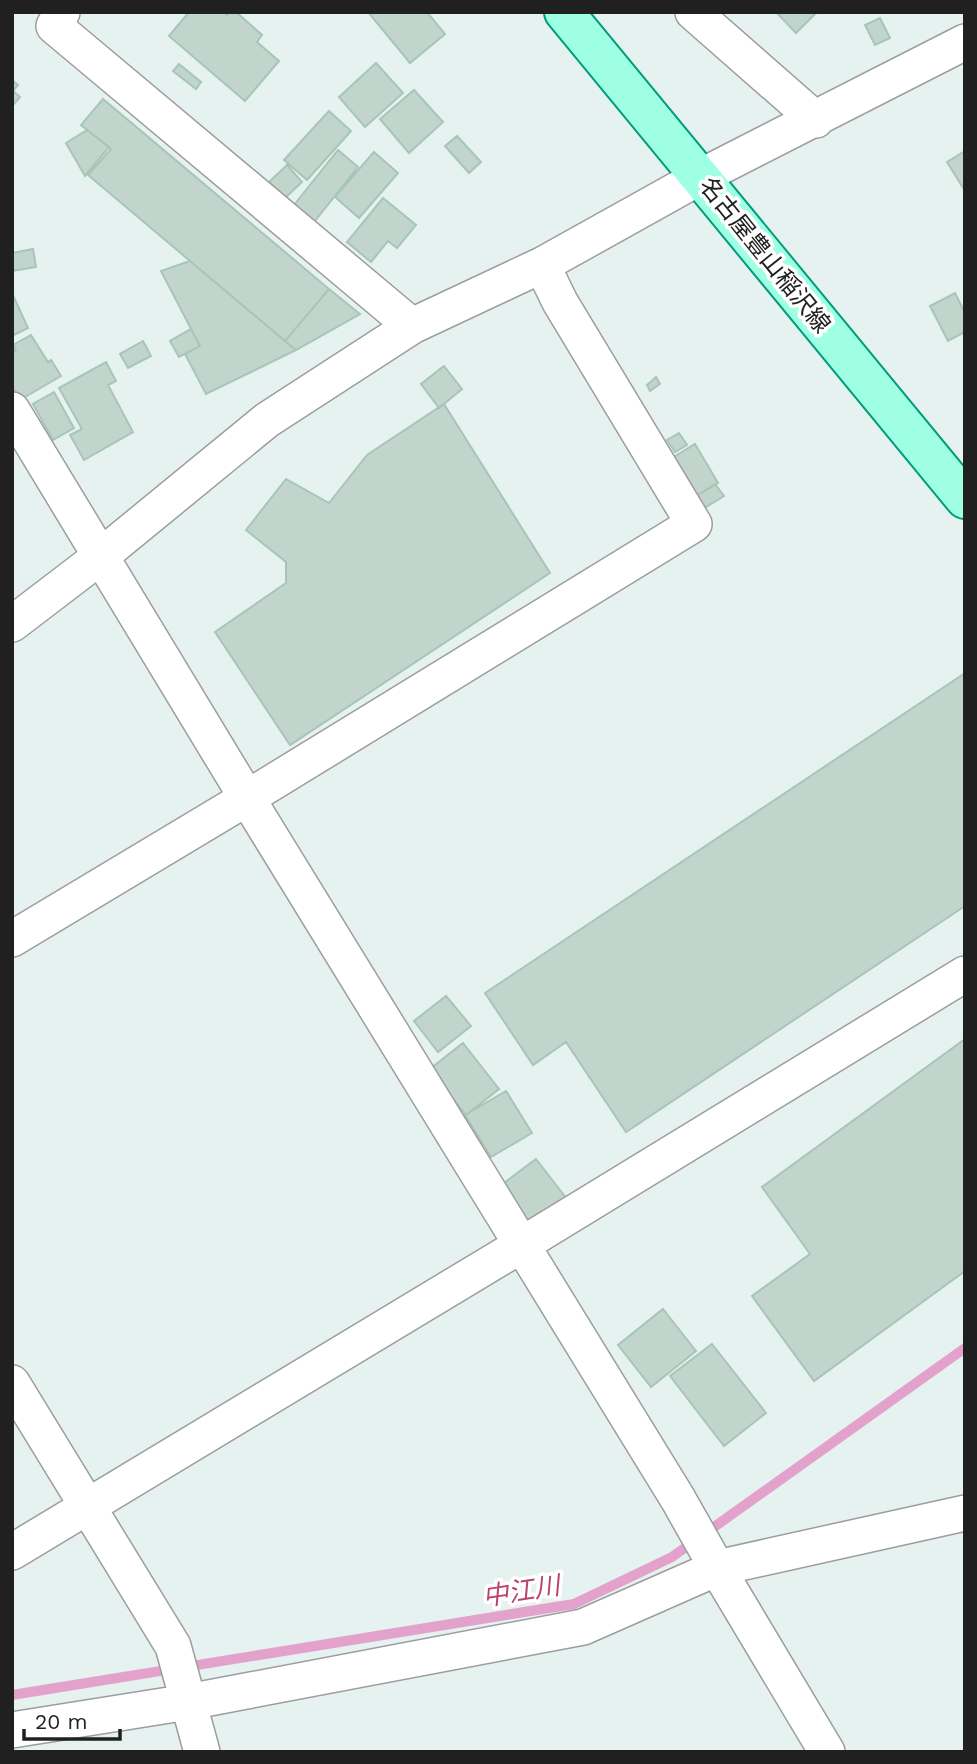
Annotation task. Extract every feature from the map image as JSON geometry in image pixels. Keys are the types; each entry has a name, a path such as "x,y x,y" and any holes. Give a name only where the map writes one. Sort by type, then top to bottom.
{"main road":[{"name":"名古屋豊山稲沢線","path":"564,12 965,499"}],"street":[{"path":"62,12 54,26 412,326"},
{"path":"693,12 816,120"},
{"path":"12,624 101,556 267,420 412,326 542,265 700,177 965,42"},
{"path":"12,939 694,524 560,302 542,265"},
{"path":"12,410 678,1499 827,1752"},
{"path":"12,1552 965,974"},
{"path":"12,1383 173,1646 202,1752"},
{"path":"12,1730 188,1701 583,1628 716,1567 965,1513"}],"building":[{"path":"189,12 224,12 227,15 229,12 236,12 262,35 257,42 279,61 245,101 169,36"},
{"path":"368,12 427,12 445,34 410,63"},
{"path":"776,12 817,12 796,33"},
{"path":"880,18 890,38 875,45 865,25"},
{"path":"376,63 403,93 365,127 339,97"},
{"path":"179,64 201,82 196,89 173,71"},
{"path":"12,80 18,85 13,91 20,97 12,106"},
{"path":"414,90 443,122 409,153 380,119"},
{"path":"103,99 329,289 285,341 88,175 111,149 81,125"},
{"path":"329,111 351,131 307,180 284,160"},
{"path":"87,130 109,147 85,176 66,143"},
{"path":"457,136 481,162 469,173 445,146"},
{"path":"338,150 358,167 314,222 294,205"},
{"path":"965,151 965,191 947,162"},
{"path":"374,152 398,173 359,218 335,197"},
{"path":"287,165 302,182 285,198 269,182"},
{"path":"383,198 416,225 397,248 388,241 371,262 347,242"},
{"path":"33,249 36,267 12,271 12,253"},
{"path":"190,261 296,350 206,394 185,354 200,346 161,271"},
{"path":"329,289 360,314 296,350 285,341"},
{"path":"12,293 28,328 12,336"},
{"path":"955,293 965,313 965,332 948,341 930,306"},
{"path":"191,329 200,346 179,357 170,341"},
{"path":"31,335 48,362 51,360 61,376 20,400 12,386 12,353 16,350 13,345"},
{"path":"143,341 151,356 128,368 120,354"},
{"path":"106,362 116,381 108,385 133,432 84,460 70,435 82,429 59,388"},
{"path":"444,366 462,389 439,408 421,384"},
{"path":"656,377 660,384 650,391 647,385"},
{"path":"54,392 74,428 53,440 33,404"},
{"path":"444,404 550,573 290,745 215,632 286,583 286,562 246,530 286,479 329,503 367,455"},
{"path":"679,433 687,445 675,452 667,440"},
{"path":"695,444 718,483 693,498 672,458"},
{"path":"715,484 724,496 706,507 700,504 695,497"},
{"path":"965,673 965,906 626,1132 566,1042 533,1065 485,993"},
{"path":"446,996 471,1026 438,1052 414,1021"},
{"path":"965,1039 965,1271 814,1381 752,1296 810,1254 762,1187"},
{"path":"463,1043 499,1089 466,1115 430,1069"},
{"path":"506,1091 532,1133 491,1157 465,1115"},
{"path":"536,1159 567,1199 531,1227 500,1186"},
{"path":"663,1309 696,1351 651,1387 618,1345"},
{"path":"712,1344 766,1413 724,1446 670,1376"}],"waterway":[{"name":"中江川","path":"12,1695 574,1604 672,1557 965,1348"}]}
